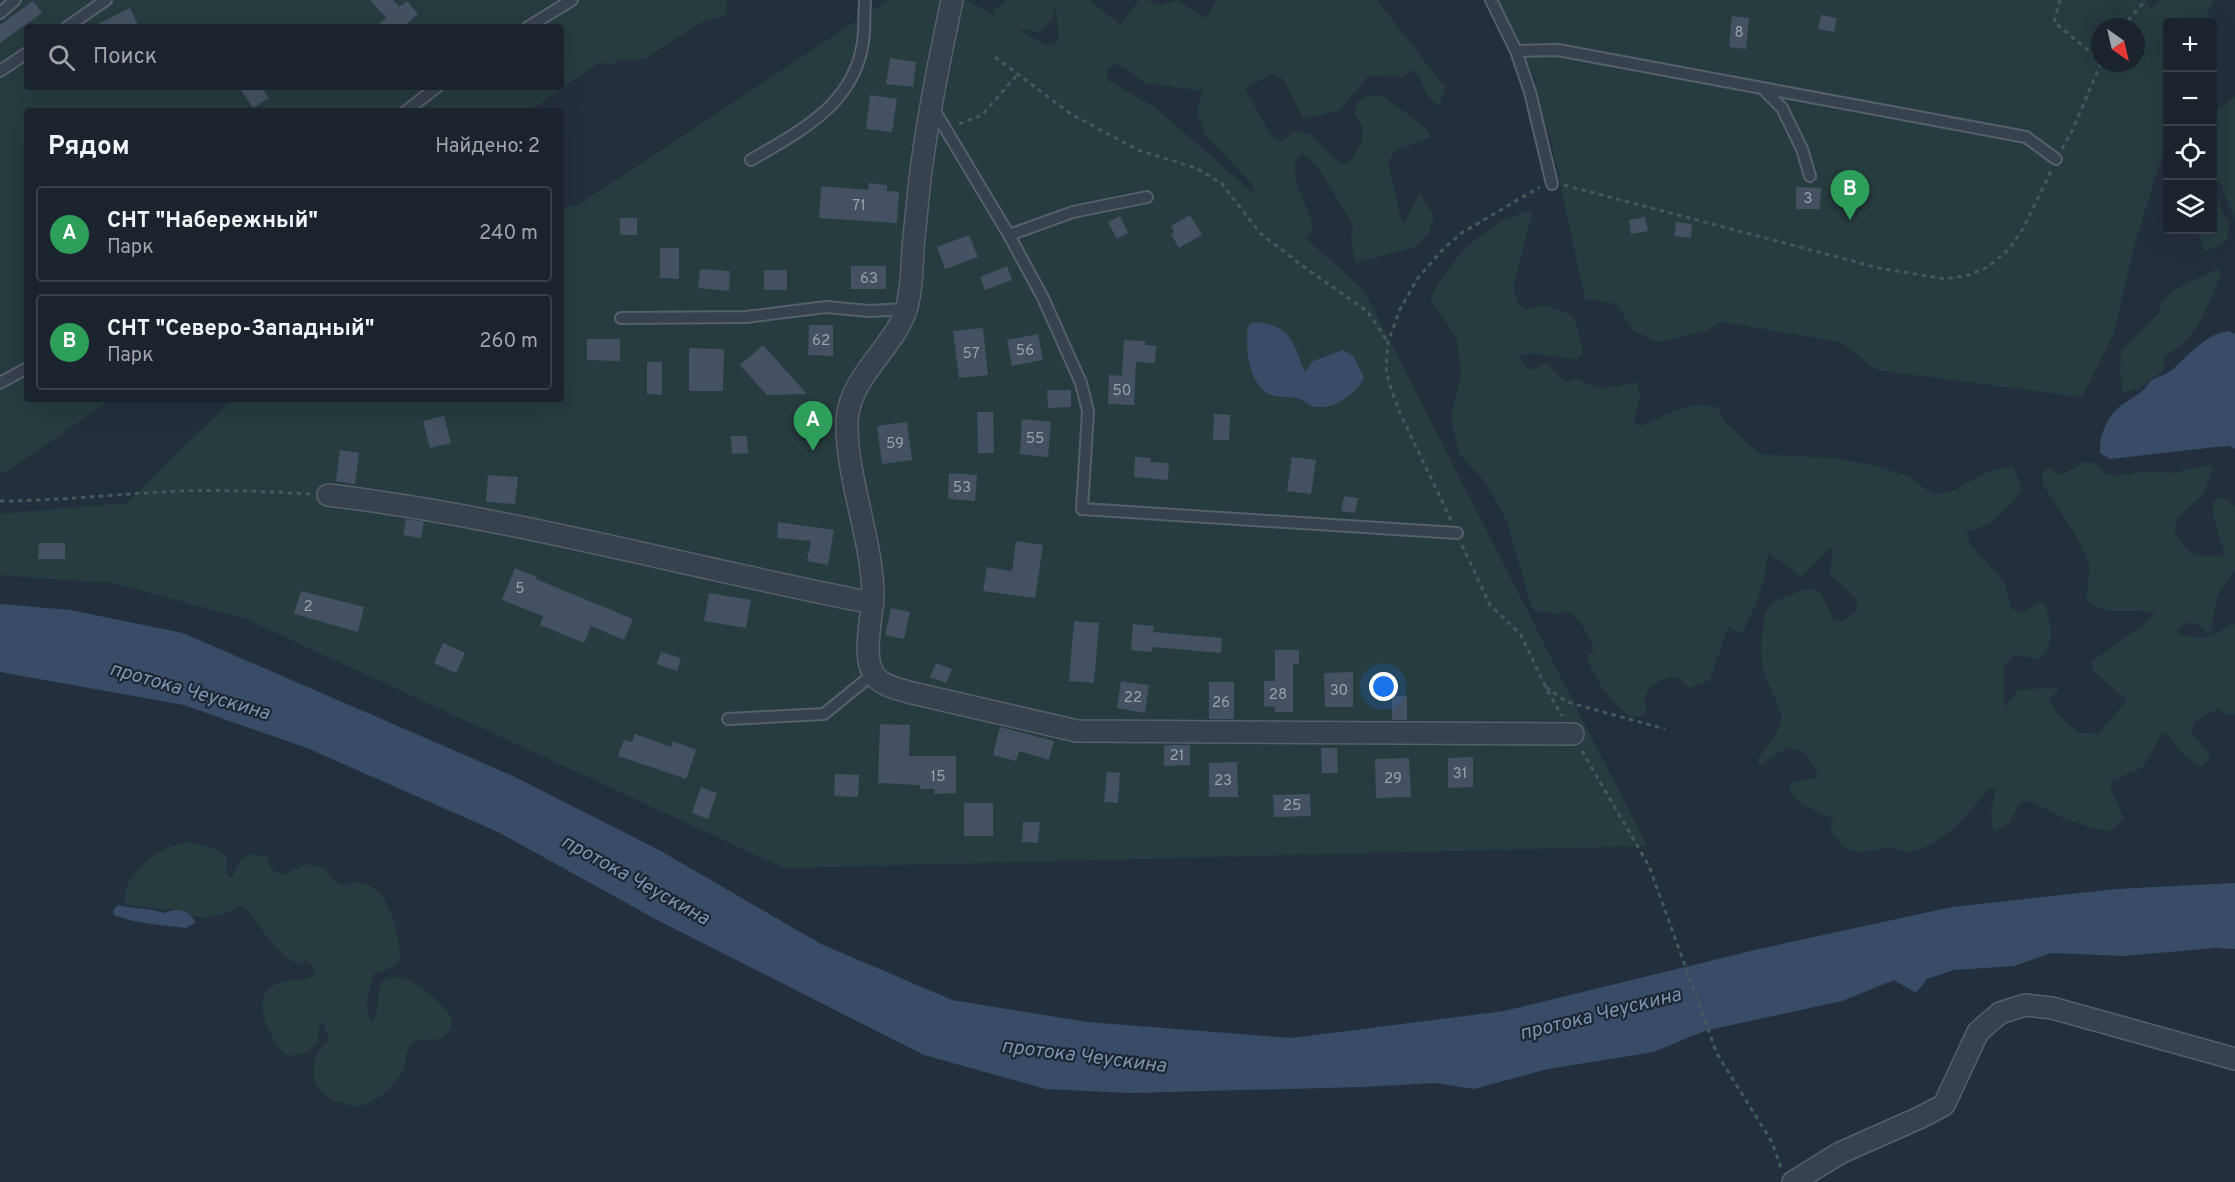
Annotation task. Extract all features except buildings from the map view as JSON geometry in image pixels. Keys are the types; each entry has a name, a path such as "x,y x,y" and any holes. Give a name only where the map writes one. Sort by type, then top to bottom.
{"street":[{"path":"952,0 931,105 922,165 911,283 906,309 901,322 858,385 851,401 847,420 850,453 872,568 873,603 869,653 873,674 888,686 908,692 1077,731 1573,734"},
{"path":"328,495 371,500 498,523 774,584 873,603"},
{"path":"1788,1177 1944,1105 1978,1032 2000,1013 2025,1005 2052,1008 2235,1059"}],"lane":[{"path":"0,13 15,0"},
{"path":"71,24 106,0"},
{"path":"533,24 572,0"},
{"path":"751,160 824,114 843,92 856,68 863,43 865,0"},
{"path":"1491,0 1516,51 1530,92 1552,184"},
{"path":"1516,51 1558,50 2026,137 2056,159"},
{"path":"0,71 24,55"},
{"path":"1762,88 1782,108 1802,149 1810,176"},
{"path":"410,108 434,90"},
{"path":"931,105 1009,235 1043,298 1081,382 1088,411 1082,509 1457,533"},
{"path":"1009,235 1073,212 1147,197"},
{"path":"621,318 746,317 826,307 869,311 906,309"},
{"path":"0,383 24,370"},
{"path":"728,719 825,714 873,674"}],"path":[{"path":"2060,0 2054,22 2091,53"},
{"path":"2130,18 2146,0"},
{"path":"995,57 1071,114 1138,150 1196,168 1222,184 1260,233 1367,311 1388,342"},
{"path":"1788,1177 1772,1142 1717,1054 1649,866 1545,686 1521,635 1490,604 1400,413 1386,368 1388,342 1400,309 1418,278 1444,248 1463,232 1516,200 1538,188 1552,184 1566,185 1878,268 1945,279 1969,275 1988,267 2008,250 2024,229 2056,159 2073,129 2096,72"},
{"path":"945,129 982,115 1018,74"},
{"path":"0,501 163,491 259,490 328,495"},
{"path":"1545,686 1567,702 1665,729"}],"green space":[{"path":"0,0 726,0 727,14 700,23 648,57 636,61 619,60 610,65 600,62 564,87 564,24 24,24 24,90 559,90 533,108 24,108 24,402 108,402 0,474"},
{"path":"888,0 967,0 994,15 995,9 1007,0 1090,0 1120,25 1139,0 1160,5 1177,0 1206,19 1216,0 1377,0 1445,87 1439,107 1427,95 1418,74 1411,71 1399,77 1369,75 1339,111 1303,118 1284,80 1273,73 1245,89 1272,137 1281,141 1296,131 1310,134 1342,165 1351,160 1362,142 1363,127 1354,114 1357,102 1370,95 1383,96 1427,129 1431,137 1395,151 1388,162 1401,220 1404,223 1419,194 1434,216 1429,233 1415,247 1356,263 1351,243 1353,225 1318,167 1302,154 1294,164 1297,184 1310,215 1313,232 1305,238 1364,290 1647,846 784,868 244,618 112,583 0,575 0,514 127,503 229,402 564,402 564,207 578,205","holes":["1056,7 1059,41 1046,45 1018,29 1040,32 1051,20","1115,64 1127,69 1144,83 1203,91 1197,112 1206,136 1252,184 1253,193 1155,107 1107,80 1108,69"]},
{"path":"1492,0 2146,0 2151,9 2160,0 2213,0 2206,18 2163,18 2163,154 2135,243 2113,335 2082,397 1877,370 1840,342 1722,322 1706,331 1657,342 1633,330 1616,304 1585,299 1550,136 1531,86 1538,84"},
{"path":"2235,97 2235,220 2219,180 2217,182 2217,108"},
{"path":"2217,201 2229,224 2227,240 2205,251 2199,234 2217,234"},
{"path":"1529,211 1532,215 1513,288 1518,303 1526,310 1544,305 1567,313 1576,321 1582,355 1577,359 1530,353 1519,356 1526,367 1534,370 1544,363 1567,382 1575,378 1597,387 1637,382 1640,399 1634,420 1640,427 1687,407 1707,405 1717,407 1726,423 1760,454 1841,459 1872,465 1909,476 1933,495 1955,490 1992,470 2013,467 2022,488 2012,503 1990,523 1967,532 1970,544 2004,582 2011,608 2020,613 2043,602 2049,616 2051,632 2048,646 2040,659 2014,655 2004,667 2004,708 2018,690 2057,687 2059,690 2049,699 2056,712 2079,733 2098,734 2127,700 2094,672 2091,662 2146,623 2155,612 2108,610 2099,608 2086,599 2090,567 2079,541 2042,483 2043,472 2048,468 2060,475 2084,462 2095,463 2104,474 2116,476 2151,471 2172,473 2210,465 2213,470 2203,495 2177,518 2174,532 2185,547 2195,554 2200,556 2225,555 2213,515 2213,502 2221,497 2235,506 2235,570 2217,596 2211,630 2207,632 2193,623 2178,629 2180,634 2201,638 2213,635 2232,624 2235,625 2235,714 2223,713 2219,708 2194,722 2191,733 2209,753 2209,760 2201,767 2180,752 2166,732 2160,736 2143,767 2111,781 2111,790 2124,818 2111,831 2073,821 2030,801 2021,801 2009,823 1993,832 1991,814 1996,789 1990,788 1955,827 1923,848 1908,853 1893,847 1859,852 1844,848 1833,834 1830,825 1835,820 1807,807 1791,792 1789,785 1794,782 1817,778 1816,770 1804,752 1788,747 1760,765 1757,760 1777,733 1782,716 1763,670 1761,645 1765,614 1773,602 1809,588 1820,592 1834,620 1842,621 1857,611 1857,599 1829,573 1834,549 1829,549 1801,577 1768,552 1763,584 1751,615 1741,634 1728,627 1710,680 1690,688 1678,677 1658,682 1647,692 1646,712 1640,717 1631,717 1610,697 1598,681 1587,655 1594,651 1593,645 1578,620 1569,612 1555,614 1534,610 1507,522 1486,483 1459,454 1451,418 1461,374 1457,339 1430,299 1450,267 1474,241 1498,224"},
{"path":"2218,269 2221,274 2193,332 2176,349 2165,355 2163,371 2140,389 2124,392 2120,366 2121,352 2157,315 2162,302 2177,288"},
{"path":"186,842 215,849 227,856 226,874 232,878 240,860 249,854 266,856 271,869 283,875 305,864 324,868 335,882 344,886 358,883 370,886 388,905 397,934 400,960 386,970 374,974 368,998 371,1022 378,1008 381,982 391,978 401,978 420,987 438,1002 452,1017 451,1029 440,1039 415,1041 407,1053 406,1067 402,1073 384,1094 376,1099 360,1106 352,1106 327,1096 317,1086 314,1073 317,1054 328,1039 323,1023 319,1024 319,1037 313,1047 300,1054 285,1055 268,1028 262,1007 269,989 279,983 316,974 311,963 305,960 298,964 287,957 268,938 250,912 241,905 221,914 203,917 173,909 126,905 126,890 140,867 162,850"}],"water":[{"path":"1253,322 1276,327 1289,336 1305,372 1313,361 1343,350 1354,357 1364,378 1361,384 1344,399 1322,407 1313,406 1296,398 1272,395 1258,383 1250,365 1247,335 1248,326"},
{"path":"2229,331 2235,334 2235,449 2229,446 2216,447 2110,459 2100,453 2104,428 2119,407 2140,393 2152,380 2172,370 2205,340"},
{"name":"протока Чеускина","path":"0,604 70,610 183,633 513,776 659,850 821,944 952,1000 1087,1022 1292,1038 1504,1011 1759,949 1952,907 2117,889 2235,883 2235,949 2215,948 2124,956 2051,953 2014,966 1954,970 1927,979 1916,993 1894,980 1842,1001 1704,1031 1654,1052 1548,1069 1474,1089 1435,1083 1130,1093 1046,1089 924,1055 659,921 498,832 307,748 184,705 0,672"},
{"path":"118,905 165,913 174,910 182,911 196,922 186,928 150,924 114,915 113,911"}],"place":[{"name":"СНТ \"Северо-Западный\"","path":"1850,220"},
{"name":"СНТ \"Набережный\"","path":"813,451"}]}
